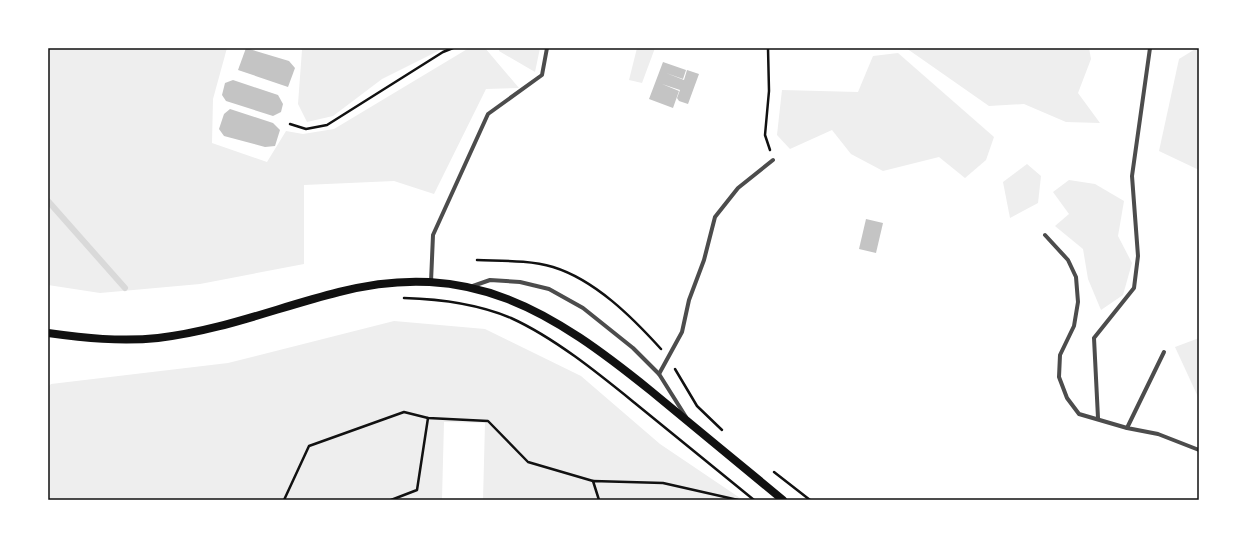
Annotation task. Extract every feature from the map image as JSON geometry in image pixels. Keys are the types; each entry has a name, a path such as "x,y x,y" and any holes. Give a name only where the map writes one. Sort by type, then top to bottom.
{"main road":[{"path":"48,333 123,340 157,338 193,332 225,324 341,291 364,286 404,281 431,282 468,287 506,298 538,312 604,353 690,422 783,500"}],"street":[{"path":"431,282 433,235 488,114 542,75 547,48"},
{"path":"1098,418 1094,338 1134,288 1138,256 1132,176 1150,48"},
{"path":"659,374 682,332 690,300 704,260 715,217 738,188 773,160"},
{"path":"1045,235 1068,260 1076,277 1078,302 1074,326 1060,355 1059,377 1067,398 1078,414 1098,418 1128,428 1158,434 1199,450"},
{"path":"468,287 490,280 520,282 549,289 583,308 610,328 659,374 690,422"},
{"path":"1128,428 1164,352"}],"path":[{"path":"290,124 306,129 327,125 443,52 453,48"},
{"path":"768,48 769,91 765,135 773,160"},
{"path":"401,298 431,299 469,305 517,322 560,347 607,381 754,500"},
{"path":"284,500 310,446 404,412 428,418 488,421 528,462 593,481 663,483 738,500"},
{"path":"391,500 417,490 428,418"},
{"path":"593,481 599,500"}],"shaded area":[{"path":"48,48 227,48 213,99 212,143 267,162 286,131 303,134 334,129 469,48 485,48 519,88 486,89 434,194 394,181 304,185 304,264 200,284 100,293 48,285"},
{"path":"300,48 444,48 382,79 333,116 307,122 298,104 302,50"},
{"path":"500,48 540,48 535,72 499,51"},
{"path":"637,48 655,48 642,83 629,80"},
{"path":"906,48 1089,48 1091,59 1078,93 1100,123 1066,122 1024,104 989,106"},
{"path":"1199,48 1199,170 1159,151 1179,59"},
{"path":"898,53 994,137 986,160 965,178 939,157 883,171 851,154 832,130 790,149 777,135 782,90 858,92 873,56"},
{"path":"1027,164 1041,176 1038,203 1010,218 1003,182"},
{"path":"1069,180 1095,184 1124,201 1118,236 1132,263 1123,295 1101,310 1088,279 1083,249 1055,226 1069,214 1053,192"},
{"path":"394,321 485,329 581,376 660,444 743,500 483,500 485,423 444,422 442,499 472,500 48,500 48,387 51,384 228,363"},
{"path":"1199,338 1199,399 1175,347"}],"building":[{"path":"246,48 289,61 295,68 288,87 238,70"},
{"path":"663,62 686,70 683,79 666,73 684,80 687,70 699,74 688,104 679,101 677,98 680,90 662,84 679,91 673,108 649,99"},
{"path":"233,80 278,95 283,104 281,112 273,116 226,101 222,95 225,83"},
{"path":"230,109 273,123 280,130 275,146 265,147 224,136 219,129 224,114"},
{"path":"866,219 883,223 876,253 859,249"}],"waterway":[{"path":"48,201 125,288"}]}
